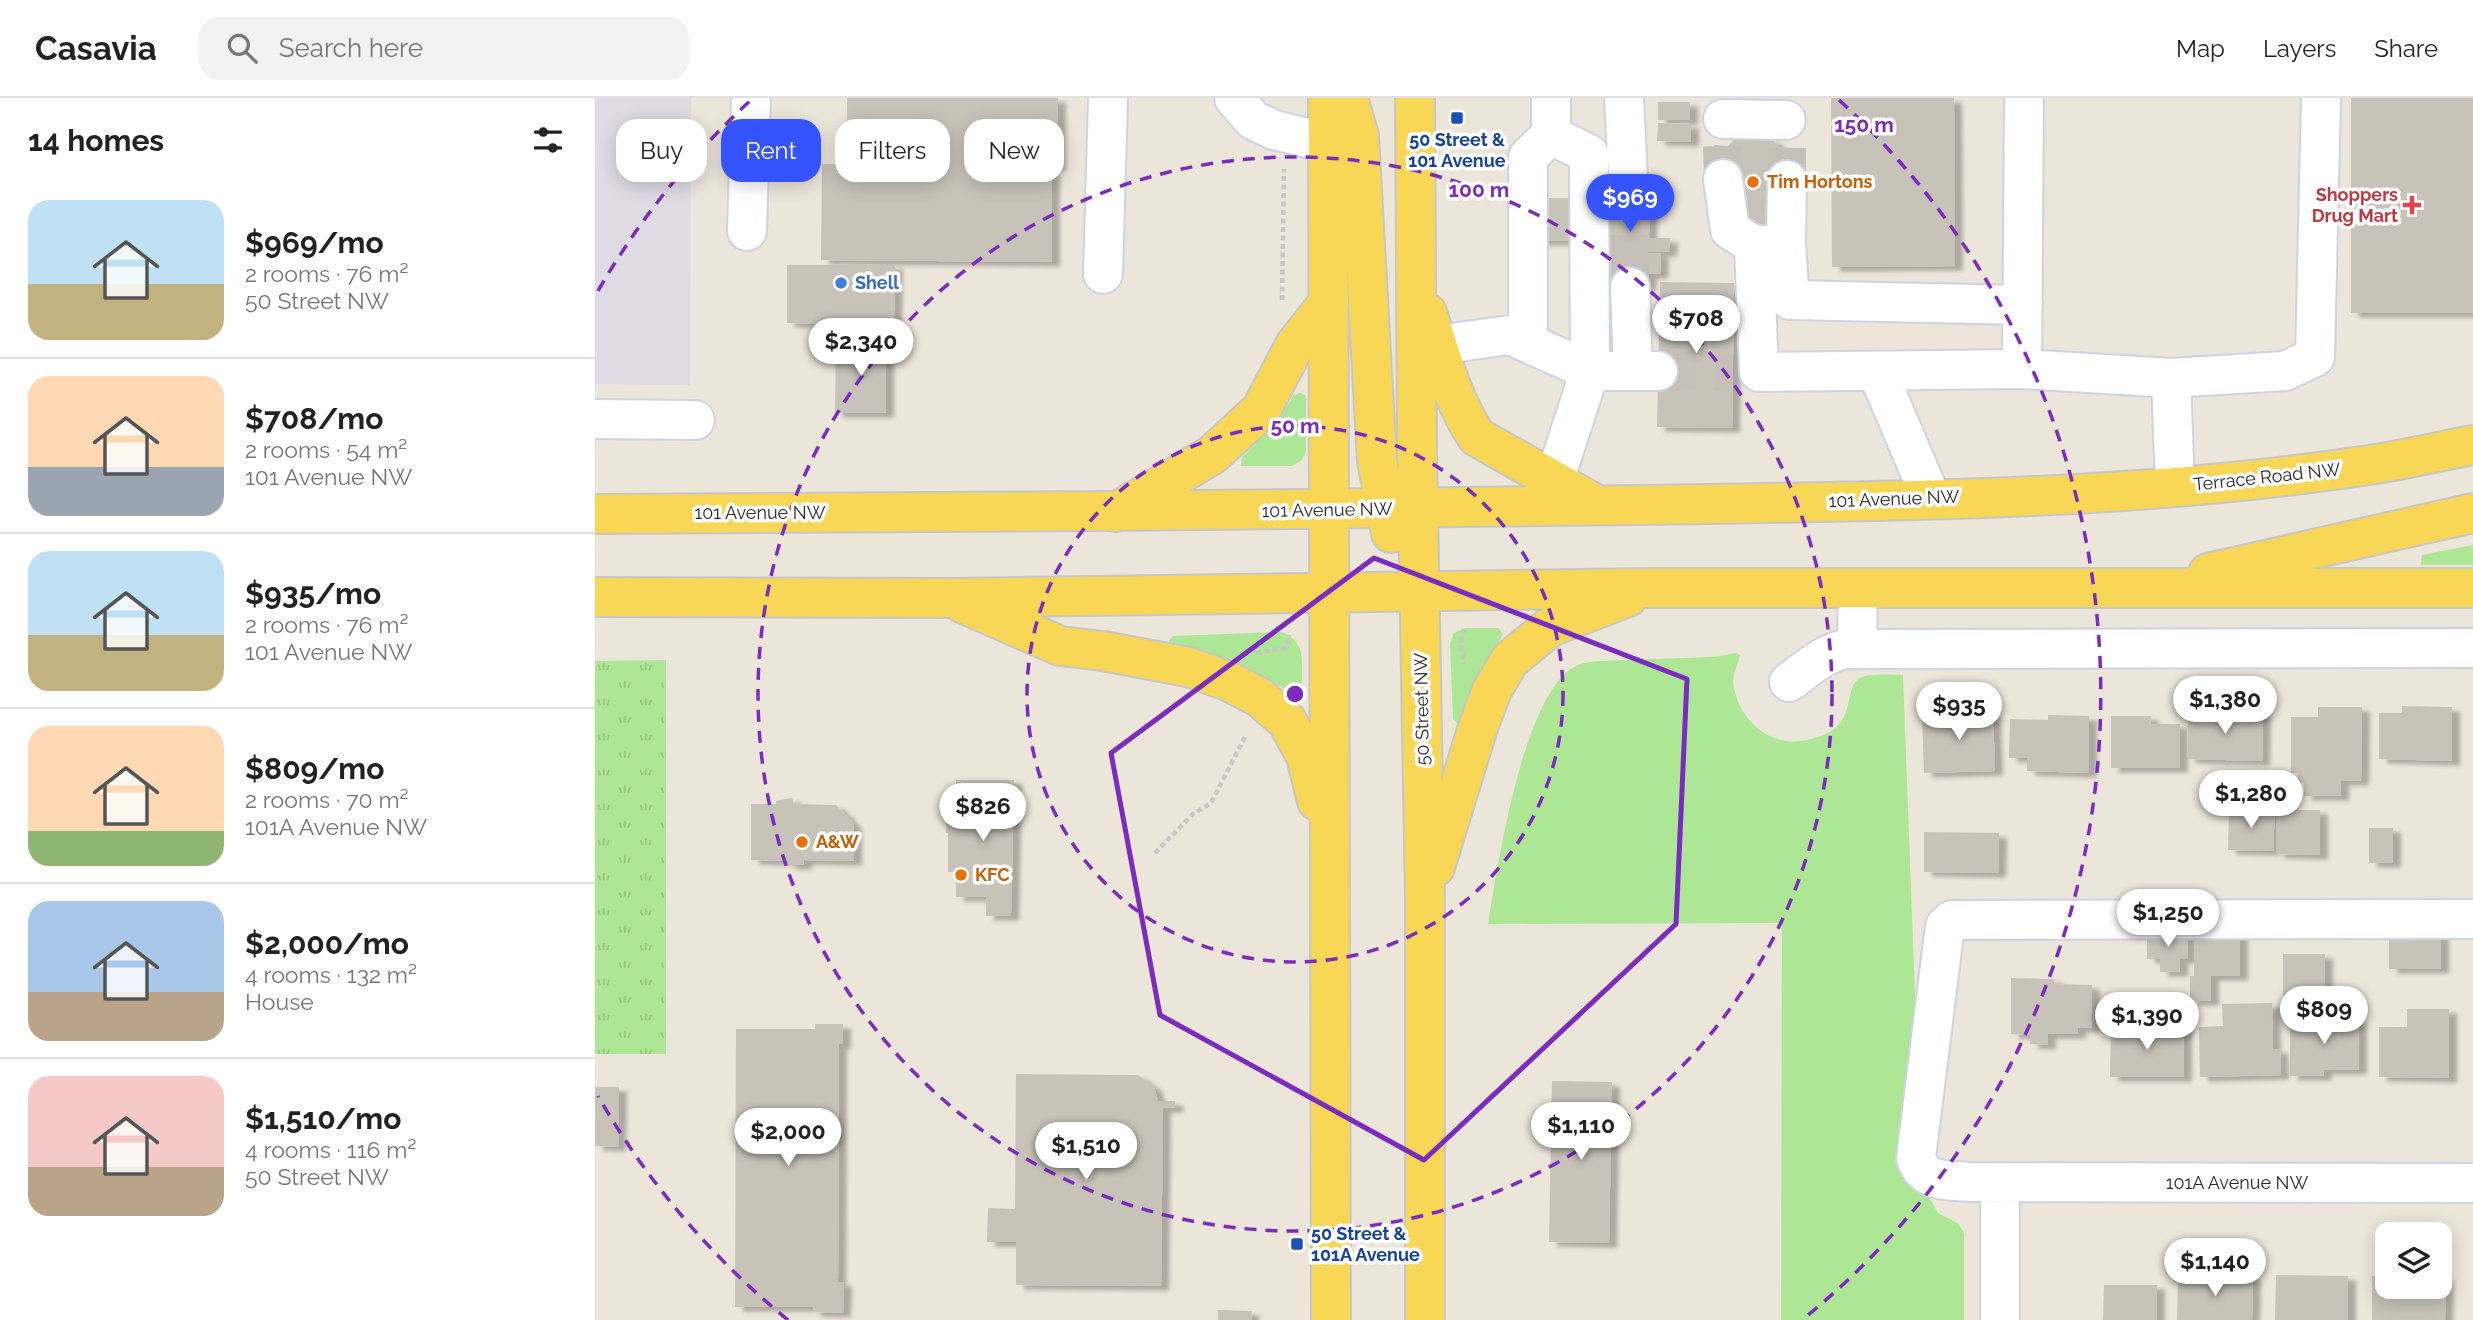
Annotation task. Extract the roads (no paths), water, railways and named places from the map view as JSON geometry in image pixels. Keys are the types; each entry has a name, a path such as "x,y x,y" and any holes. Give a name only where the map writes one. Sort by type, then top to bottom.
{"main road":[{"path":"1328,98 1331,1320"},
{"path":"1348,98 1359,136 1377,461 1402,509"},
{"name":"50 Street NW","path":"1415,98 1416,281 1402,509 1420,591 1425,899 1425,1320"},
{"path":"1416,281 1457,402 1476,438 1599,506"},
{"path":"1116,512 1212,455 1261,410 1295,345 1329,302"},
{"name":"Terrace Road NW","path":"2059,494 2175,486 2363,466 2473,445"},
{"name":"101 Avenue NW","path":"595,514 1330,510 2059,494"},
{"path":"2141,588 2473,513"},
{"path":"1425,899 1478,727 1492,690 1510,660 1550,627 1651,588"},
{"path":"595,597 951,598 1651,588 2473,588"},
{"path":"951,598 1061,646 1124,654 1188,667 1228,681 1259,697 1287,721 1306,757 1331,862"}],"street":[{"path":"747,231 751,98"},
{"path":"1103,274 1108,98"},
{"path":"1234,98 1253,120 1284,133 1328,143"},
{"path":"1624,98 1628,178"},
{"path":"2022,369 2024,98"},
{"path":"1770,244 1730,230 1723,135 1786,136 1770,244 1746,372 2022,369 2171,378 2285,370 2315,357 2321,98"},
{"path":"1528,342 1528,157 1551,117 1589,154 1590,371 1554,481"},
{"path":"1770,244 1790,300 2023,305"},
{"path":"1437,345 1510,335 1590,371 1645,371 1630,288"},
{"path":"1877,370 1931,498"},
{"path":"2171,378 2175,486"},
{"path":"595,419 695,420"},
{"path":"1857,648 1858,588"},
{"path":"1789,682 1832,652 1857,648 2473,648"},
{"name":"101A Avenue NW","path":"2473,919 1952,920 1945,926 1916,1158 1919,1168 1926,1175 1938,1180 2473,1183"},
{"path":"2000,1182 2000,1320"}],"tunnel":[{"path":"1722,146 1723,179"},
{"path":"1787,148 1787,180"},
{"path":"1628,178 1630,287"},
{"path":"1658,371 1733,372"}],"place":[{"name":"50 Street & 101 Avenue","path":"1457,118"},
{"name":"Tim Hortons","path":"1753,182"},
{"name":"Shoppers Drug Mart","path":"2412,205"},
{"name":"Shell","path":"841,283"},
{"name":"A&W","path":"802,842"},
{"name":"KFC","path":"961,875"},
{"name":"50 Street & 101A Avenue","path":"1297,1244"}]}
